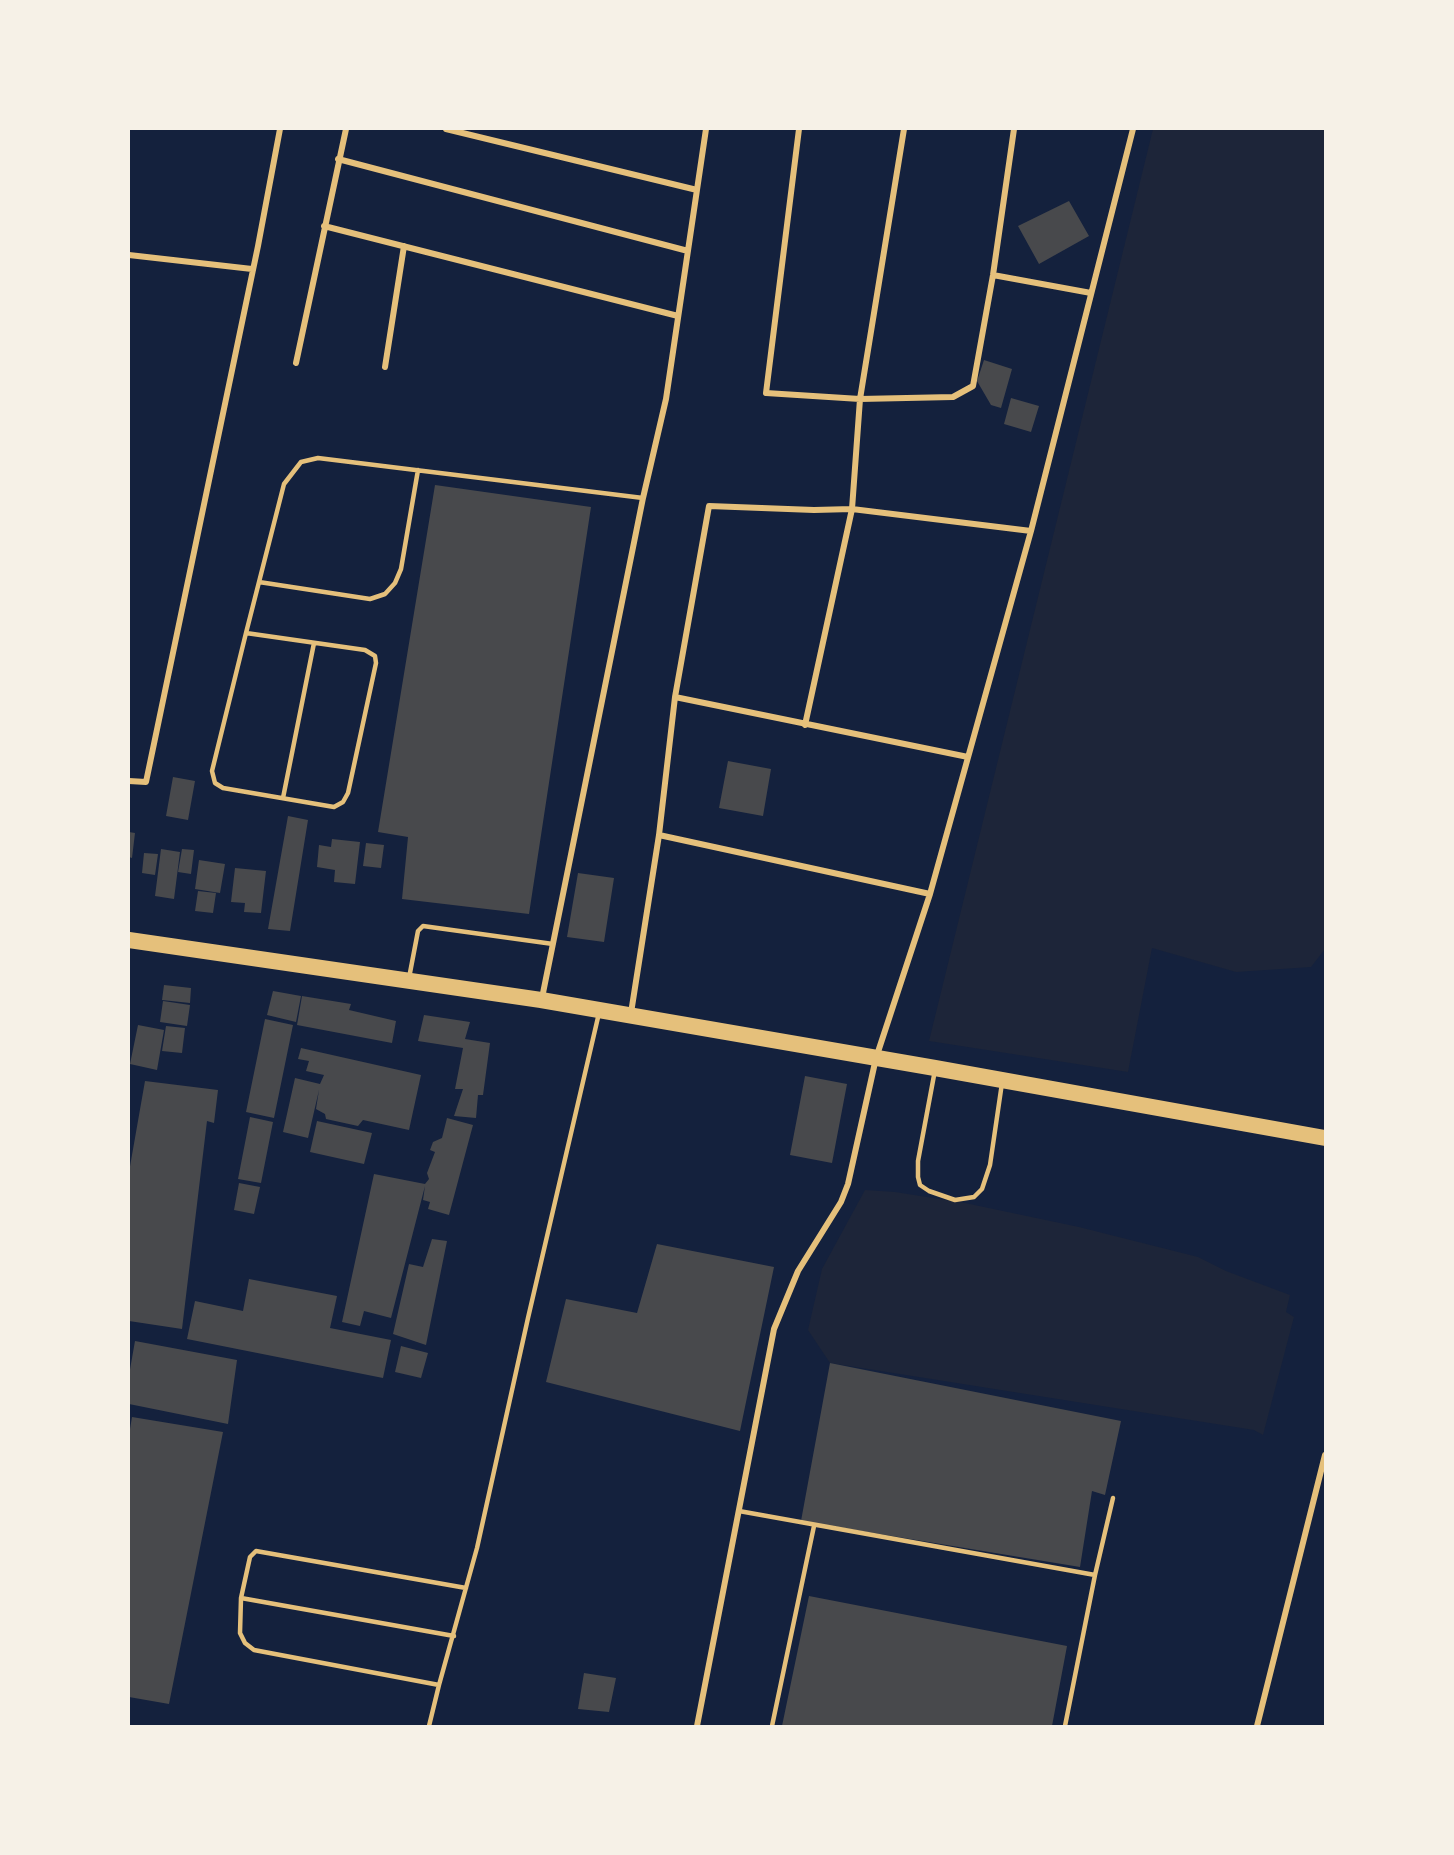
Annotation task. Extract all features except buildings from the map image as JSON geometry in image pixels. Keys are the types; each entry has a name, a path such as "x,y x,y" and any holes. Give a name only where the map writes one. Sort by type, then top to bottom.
{"highway":[{"path":"129,940 541,1000 1325,1138"}],"street":[{"path":"129,781 146,782 280,129"},
{"path":"296,363 346,129"},
{"path":"447,129 697,190"},
{"path":"541,1000 643,498 666,399 706,129"},
{"path":"799,129 766,393 860,399 953,397 973,386 993,275 1014,129"},
{"path":"805,725 852,509 860,399 904,129"},
{"path":"697,1726 774,1329 798,1271 841,1202 848,1184 876,1059 930,894 1031,531 1133,129"},
{"path":"338,159 688,251"},
{"path":"324,226 678,316"},
{"path":"385,367 404,246"},
{"path":"129,255 252,269"},
{"path":"993,275 1091,293"},
{"path":"631,1015 659,835 675,697 709,506 852,509 1031,531"},
{"path":"675,697 968,757"},
{"path":"659,835 930,894"},
{"path":"1257,1726 1325,1455"}],"lane":[{"path":"246,633 365,650 375,656 376,663 348,793 343,802 334,807 223,788 215,783 212,771 246,633 284,484 301,462 318,458 643,498"},
{"path":"259,582 370,599 385,594 395,583 401,569 418,470"},
{"path":"283,798 314,643"},
{"path":"409,981 418,931 423,926 553,945"},
{"path":"429,1726 477,1548 599,1010"},
{"path":"935,1068 918,1161 918,1177 920,1185 928,1191 955,1200 975,1197 982,1189 990,1165 1003,1080"},
{"path":"1065,1726 1113,1498"},
{"path":"739,1511 1095,1575"},
{"path":"772,1726 814,1526"},
{"path":"439,1685 254,1650 245,1642 240,1633 241,1598 250,1557 256,1551 466,1588"},
{"path":"241,1598 454,1636"}],"shaded area":[{"path":"1153,129 1325,129 1325,949 1311,967 1236,972 1152,948 1128,1072 929,1041"},
{"path":"865,1190 895,1192 965,1203 1079,1227 1198,1257 1226,1271 1290,1295 1286,1312 1294,1317 1263,1435 1254,1430 830,1363 808,1330 822,1269"}]}
